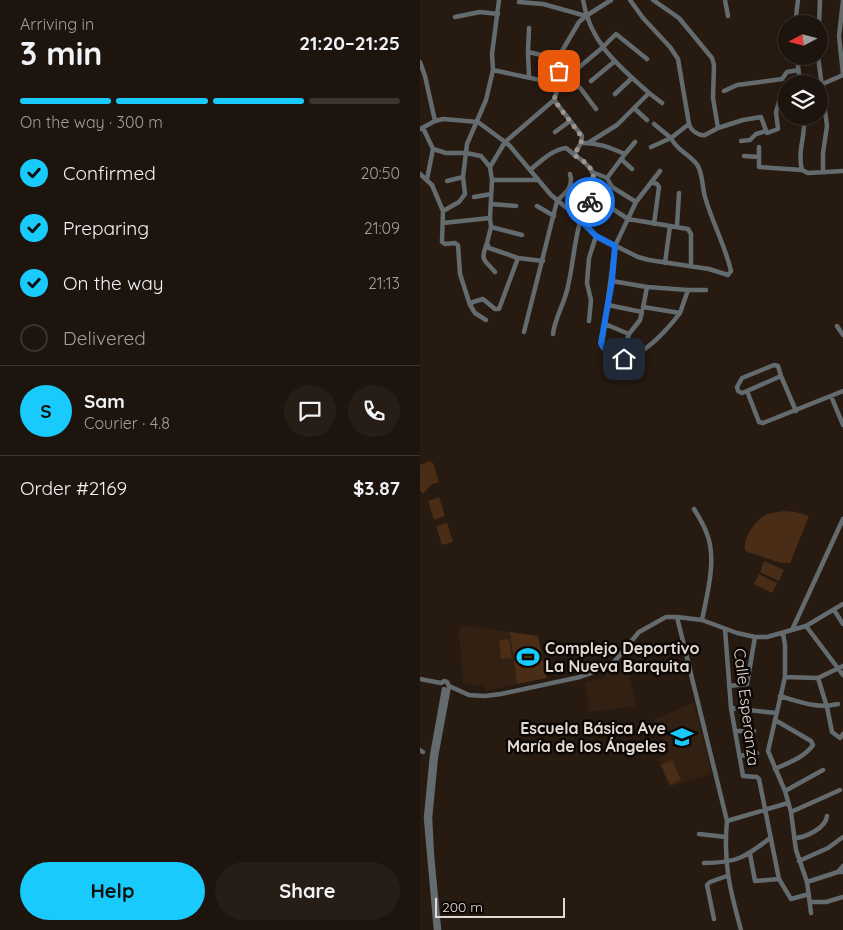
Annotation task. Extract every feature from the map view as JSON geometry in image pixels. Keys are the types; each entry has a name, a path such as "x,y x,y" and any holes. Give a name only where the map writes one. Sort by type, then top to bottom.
{"street":[{"path":"443,211 459,202 464,196 463,177 467,142 478,122 486,100 493,70 492,54 499,0"},
{"path":"583,0 586,16 602,48 632,78 662,103"},
{"path":"490,167 505,142 554,100 559,84 562,51 572,33 586,16 611,0"},
{"path":"630,0 678,59 690,128 702,135 709,134 718,128 743,120 761,117 766,131"},
{"path":"653,0 679,18 714,62 713,98 718,128"},
{"path":"725,0 728,16"},
{"path":"796,15 798,0"},
{"path":"819,15 820,0"},
{"path":"828,82 843,75 841,44 843,1"},
{"path":"519,2 543,4 586,16"},
{"path":"455,16 480,12 498,14"},
{"path":"529,28 529,77"},
{"path":"559,84 616,34 647,59"},
{"path":"528,52 560,59"},
{"path":"591,81 615,61"},
{"path":"421,65 435,121"},
{"path":"798,65 799,75"},
{"path":"493,70 559,84"},
{"path":"724,90 737,85 781,79 787,72 798,70"},
{"path":"567,76 581,89 596,109"},
{"path":"615,94 632,78"},
{"path":"588,143 617,125 649,93"},
{"path":"554,100 582,136 581,143 574,155"},
{"path":"741,141 750,140 757,133 766,131 767,133 778,128 776,112 778,106"},
{"path":"634,108 647,120"},
{"path":"427,179 433,149 422,128 443,119 478,122 505,142 557,201 596,236 638,257 665,263 709,268 726,275 730,274 731,271 724,246 706,199 698,166 671,138 654,124"},
{"path":"554,132 570,121"},
{"path":"651,147 671,138 689,124"},
{"path":"802,170 800,155 805,125"},
{"path":"823,172 823,153 827,125"},
{"path":"607,178 635,142"},
{"path":"581,143 609,147 625,154"},
{"path":"530,170 564,148 588,166 592,172 593,196 581,221 568,286 556,318 553,334"},
{"path":"759,148 760,168 802,170 808,173 843,171"},
{"path":"433,149 446,153 466,153 482,157 490,167 492,180 491,227 483,260 495,272"},
{"path":"744,156 759,157"},
{"path":"621,159 632,169"},
{"path":"660,171 636,202 615,246 612,281 602,345 621,359 634,356 651,344 670,326 680,313 688,290"},
{"path":"592,172 607,178 612,187 636,202"},
{"path":"420,174 432,185 443,211 442,242 458,245 460,274 470,306 475,313 486,320"},
{"path":"524,332 557,201 572,182 570,174"},
{"path":"447,181 463,177"},
{"path":"492,180 537,180"},
{"path":"651,182 659,186 654,224"},
{"path":"677,226 679,193"},
{"path":"474,197 492,194"},
{"path":"593,196 628,219 688,229 691,234 691,266"},
{"path":"491,204 516,206"},
{"path":"537,206 554,216"},
{"path":"443,223 490,218"},
{"path":"665,263 670,226"},
{"path":"491,227 522,235"},
{"path":"589,321 591,300 587,284 589,258 596,236"},
{"path":"487,243 489,248 518,258 543,261"},
{"path":"470,306 473,302 482,298 499,309 518,258"},
{"path":"612,281 647,287 706,290"},
{"path":"621,359 629,334 640,320 647,287"},
{"path":"608,305 680,313"},
{"path":"605,324 629,334"},
{"path":"837,326 843,335"},
{"path":"781,376 742,393 738,391 737,387 742,378 774,365 778,366 796,411"},
{"path":"747,391 760,423 765,423 843,391"},
{"path":"831,396 843,425"},
{"path":"694,509 707,532 710,553 710,581 702,620"},
{"path":"792,630 843,519"},
{"path":"420,679 441,683 441,688 469,695 501,694 580,677 594,672 614,662 639,632 666,617 702,620 755,638 783,633 806,626 843,604"},
{"path":"834,610 843,624"},
{"path":"677,617 727,820 727,876 741,930"},
{"path":"806,626 841,668 843,675"},
{"name":"Calle Esperanza","path":"725,629 731,708 744,777 758,777 759,779 779,879 791,899 809,894"},
{"path":"783,633 785,677 768,751 791,812 794,838 807,882 811,913"},
{"path":"729,686 747,684 755,638"},
{"path":"785,677 818,678 841,668"},
{"path":"818,678 832,732 842,738"},
{"path":"438,930 425,803 432,756 447,688"},
{"path":"428,818 447,688"},
{"path":"780,696 815,706 827,707 838,704"},
{"path":"731,708 776,713"},
{"path":"775,720 811,741 813,745 793,761 775,769"},
{"path":"735,731 754,731"},
{"path":"740,756 757,753"},
{"path":"785,792 823,770"},
{"path":"791,812 840,790"},
{"path":"727,820 788,803"},
{"path":"794,838 810,834 823,824 827,816"},
{"path":"699,834 726,837"},
{"path":"800,861 828,848 843,837"},
{"path":"704,863 726,863 750,854 770,838"},
{"path":"750,854 755,881 779,879"},
{"path":"807,882 840,872 843,866"},
{"path":"714,919 707,885 710,882 727,876"},
{"path":"810,902 826,902 843,896"}],"shaded area":[{"path":"430,461 433,463 439,482 432,484 422,493 420,491 420,465"},
{"path":"439,497 445,516 434,520 428,501"},
{"path":"785,511 809,516 790,563 781,563 745,551 750,530 757,521 768,514"},
{"path":"447,523 453,542 442,545 436,526"},
{"path":"764,561 784,570 779,581 760,572"},
{"path":"759,574 777,583 772,593 754,584"},
{"path":"461,625 510,632 517,684 485,691 483,684 472,686 463,683 459,635"},
{"name":"Complejo Deportivo La Nueva Barquita","path":"510,632 538,636 547,678 517,684"},
{"path":"509,639 512,658 501,659 499,640"},
{"path":"626,663 637,706 589,712 585,683 597,678 605,678 604,673"},
{"name":"Escuela Básica Ave María de los Ángeles","path":"694,702 712,774 670,787 657,759 668,753 654,720"},
{"path":"672,760 681,780 670,785 661,765"}],"way so far":[{"path":"559,71 559,84 554,100 582,136 581,143 574,155 588,166 592,172 594,191 590,202"}],"place":[{"name":"Complejo Deportivo La Nueva Barquita","path":"528,657"},
{"name":"Escuela Básica Ave María de los Ángeles","path":"682,737"}],"route":[{"path":"590,202 581,221 596,236 615,246 612,281 601,343 603,347 624,359"}]}
